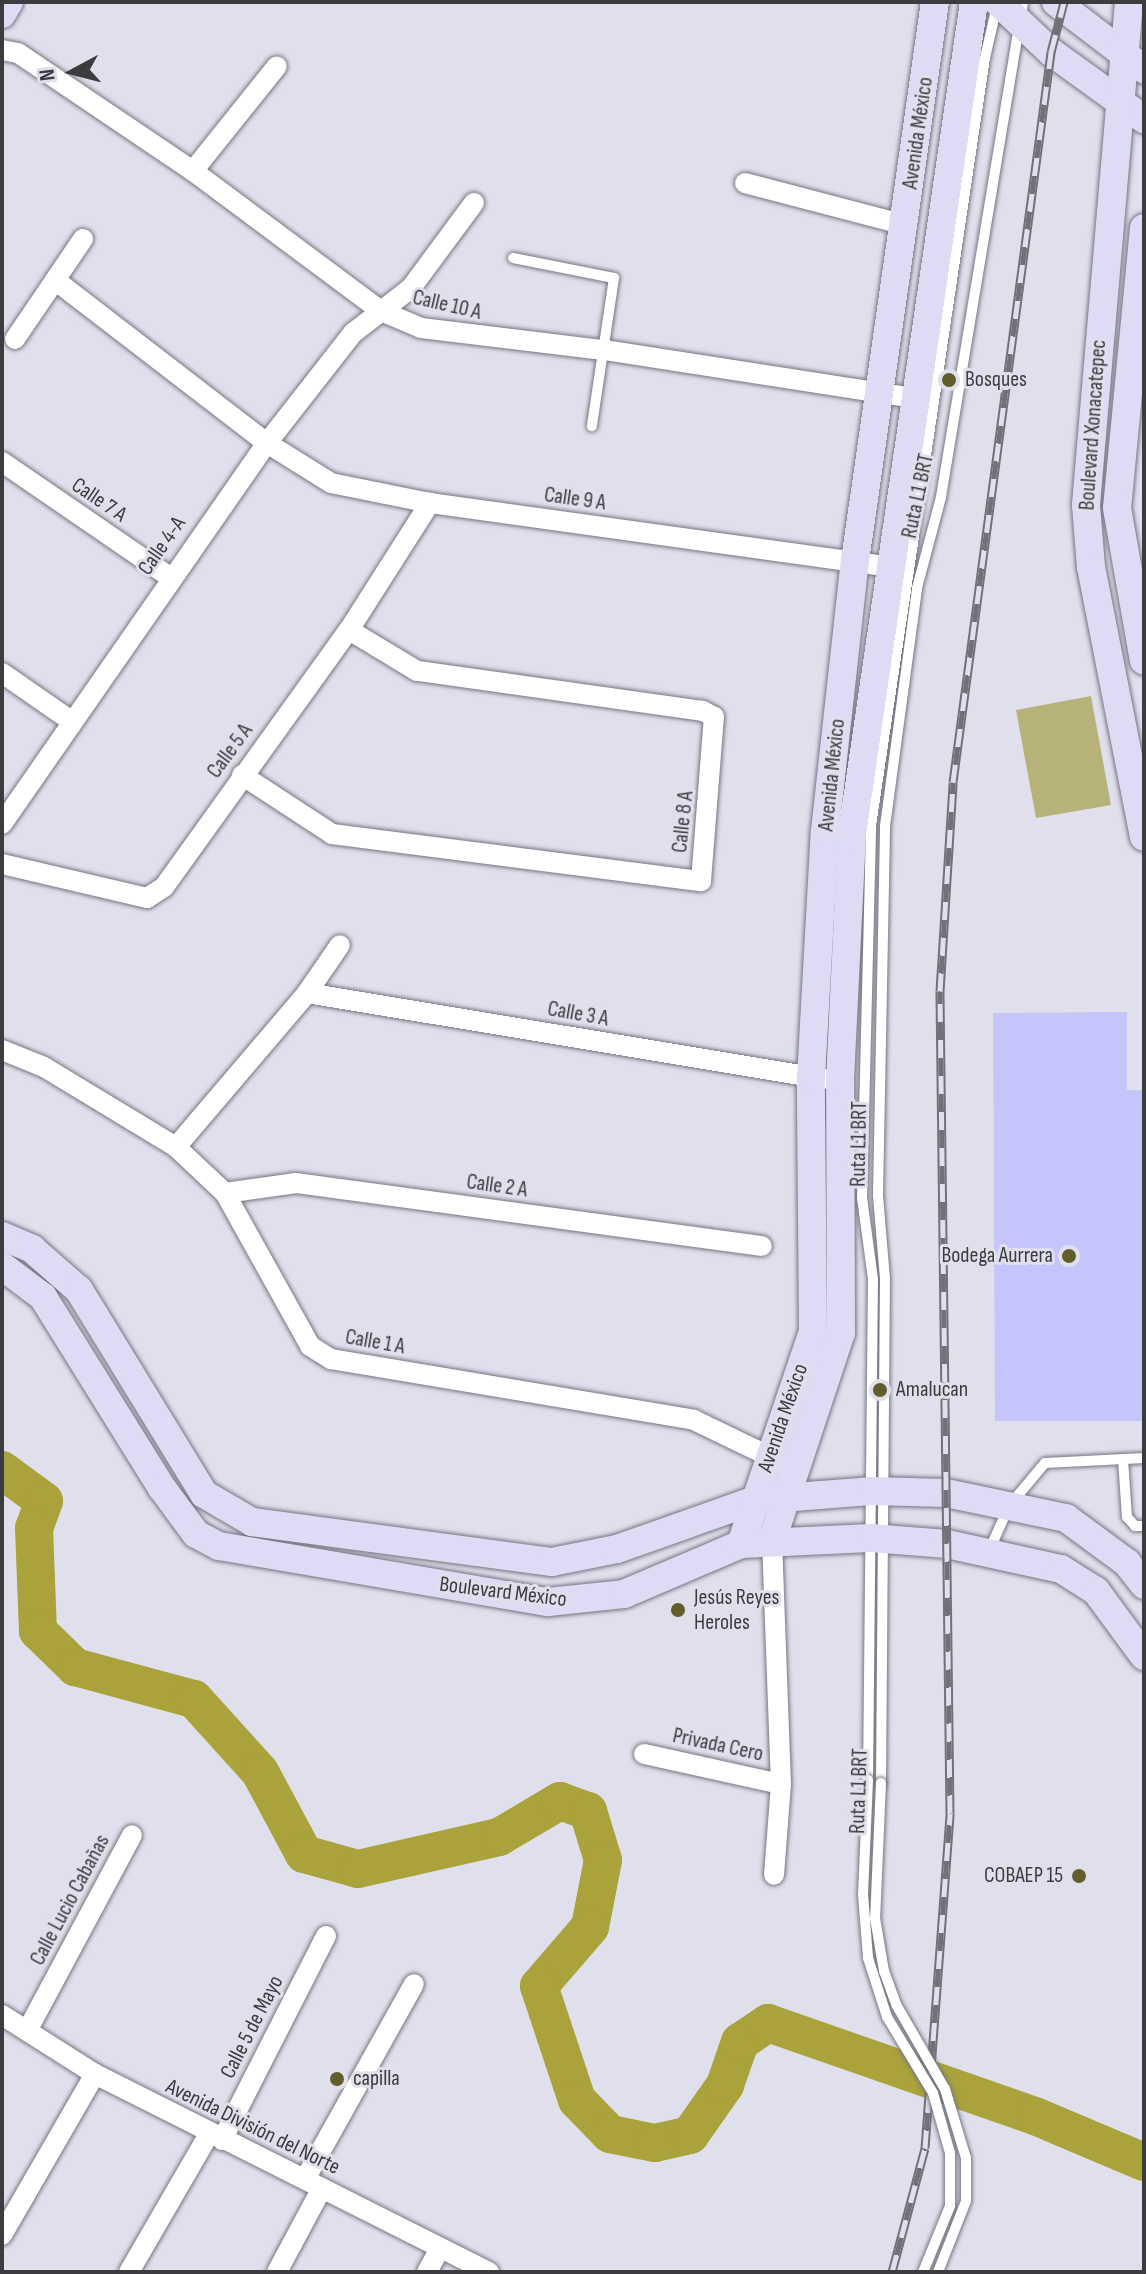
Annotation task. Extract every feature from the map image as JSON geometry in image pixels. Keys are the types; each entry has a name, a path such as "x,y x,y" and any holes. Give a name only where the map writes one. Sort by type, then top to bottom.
{"street":[{"path":"2,14 9,2"},
{"name":"Avenida México","path":"741,1544 813,1331 811,1078 825,831 855,561 882,394 935,2"},
{"name":"Avenida México","path":"772,1540 841,1333 840,1080 852,834 974,2"},
{"path":"998,2 1021,12 1120,105 1144,119"},
{"path":"1056,2 1134,62"},
{"name":"Boulevard Xonacatepec","path":"1129,2 1134,62 1120,105 1086,505 1091,567 1144,837"},
{"name":"Calle 10 A","path":"2,50 18,53 193,171 381,311 453,335 604,350 914,398"},
{"path":"193,171 277,66"},
{"path":"745,183 905,225"},
{"name":"Calle 4-A","path":"2,824 70,720 267,443 353,333 411,288 474,203"},
{"name":"Boulevard Xonacatepec","path":"1144,228 1136,376 1117,508 1144,661"},
{"path":"15,339 83,239"},
{"name":"Calle 9 A","path":"55,280 267,443 331,483 430,503 889,567"},
{"name":"Calle 7 A","path":"2,462 170,577"},
{"name":"Calle 5 A","path":"2,864 147,898 164,887 349,630 430,503"},
{"name":"Calle 8 A","path":"242,775 332,834 701,881 714,717 703,711 417,671 349,630"},
{"path":"2,673 70,720"},
{"path":"176,1147 307,993 340,945"},
{"name":"Calle 3 A","path":"307,993 811,1078 840,1080"},
{"name":"Calle 1 A","path":"2,1050 44,1067 176,1147 225,1193 310,1346 331,1359 694,1420 768,1458 795,1467"},
{"name":"Calle 2 A","path":"225,1193 296,1183 762,1246"},
{"name":"Boulevard México","path":"2,1236 32,1249 79,1290 204,1494 252,1522 552,1562 617,1549 755,1500 877,1491 946,1493 1066,1518 1127,1563 1144,1585"},
{"name":"Boulevard México","path":"2,1266 43,1297 162,1488 196,1534 219,1546 548,1602 624,1594 741,1544 772,1540 877,1538 988,1553 1061,1569 1096,1591 1144,1656"},
{"path":"772,1540 781,1784 774,1875"},
{"name":"Privada Cero","path":"644,1754 781,1784"},
{"name":"Calle Lucio Cabañas","path":"27,2031 132,1835"},
{"name":"Calle 5 de Mayo","path":"129,2272 215,2137 326,1936"},
{"path":"277,2272 314,2184 414,1984"},
{"name":"Avenida División del Norte","path":"2,2015 95,2074 215,2137 489,2272"},
{"path":"2,2235 95,2074"},
{"path":"427,2272 440,2249"}],"lane":[{"name":"Ruta L1 BRT","path":"938,2272 961,2222 969,2179 953,2110 890,1990 876,1934 882,1593 877,1538 873,1279 862,1198 871,826 985,58 998,2"},
{"name":"Ruta L1 BRT","path":"877,1491 885,1279 878,1195 885,826 917,588 941,497 1021,12"},
{"path":"513,258 614,278 592,426"},
{"path":"988,1553 1009,1506 1045,1463 1144,1458"},
{"path":"1123,1459 1127,1517 1135,1526 1144,1526"},
{"name":"Ruta L1 BRT","path":"877,1538 870,1592 864,1937 882,2006 939,2107 953,2176 948,2214 923,2272"}],"shaded area":[{"path":"1091,696 1111,805 1036,818 1016,710"}],"building":[{"name":"Bodega Aurrera","path":"1127,1012 1127,1090 1144,1090 1144,1421 995,1421 993,1013"}],"waterway":[{"path":"2,1470 44,1501 34,1528 38,1631 75,1667 194,1699 260,1772 304,1854 358,1869 499,1837 560,1801 588,1811 603,1860 590,1927 539,1986 577,2100 610,2134 655,2143 690,2135 725,2085 740,2042 768,2023 1035,2116 1144,2162"}],"railway":[{"path":"892,2272 925,2148 950,1813 940,991 953,782 1051,52 1064,2"}],"place":[{"name":"Bosques","path":"949,380"},
{"name":"Bodega Aurrera","path":"1069,1256"},
{"name":"Amalucan","path":"880,1390"},
{"name":"Jesús Reyes Heroles","path":"678,1610"},
{"name":"COBAEP 15","path":"1079,1876"},
{"name":"capilla","path":"337,2079"}]}
